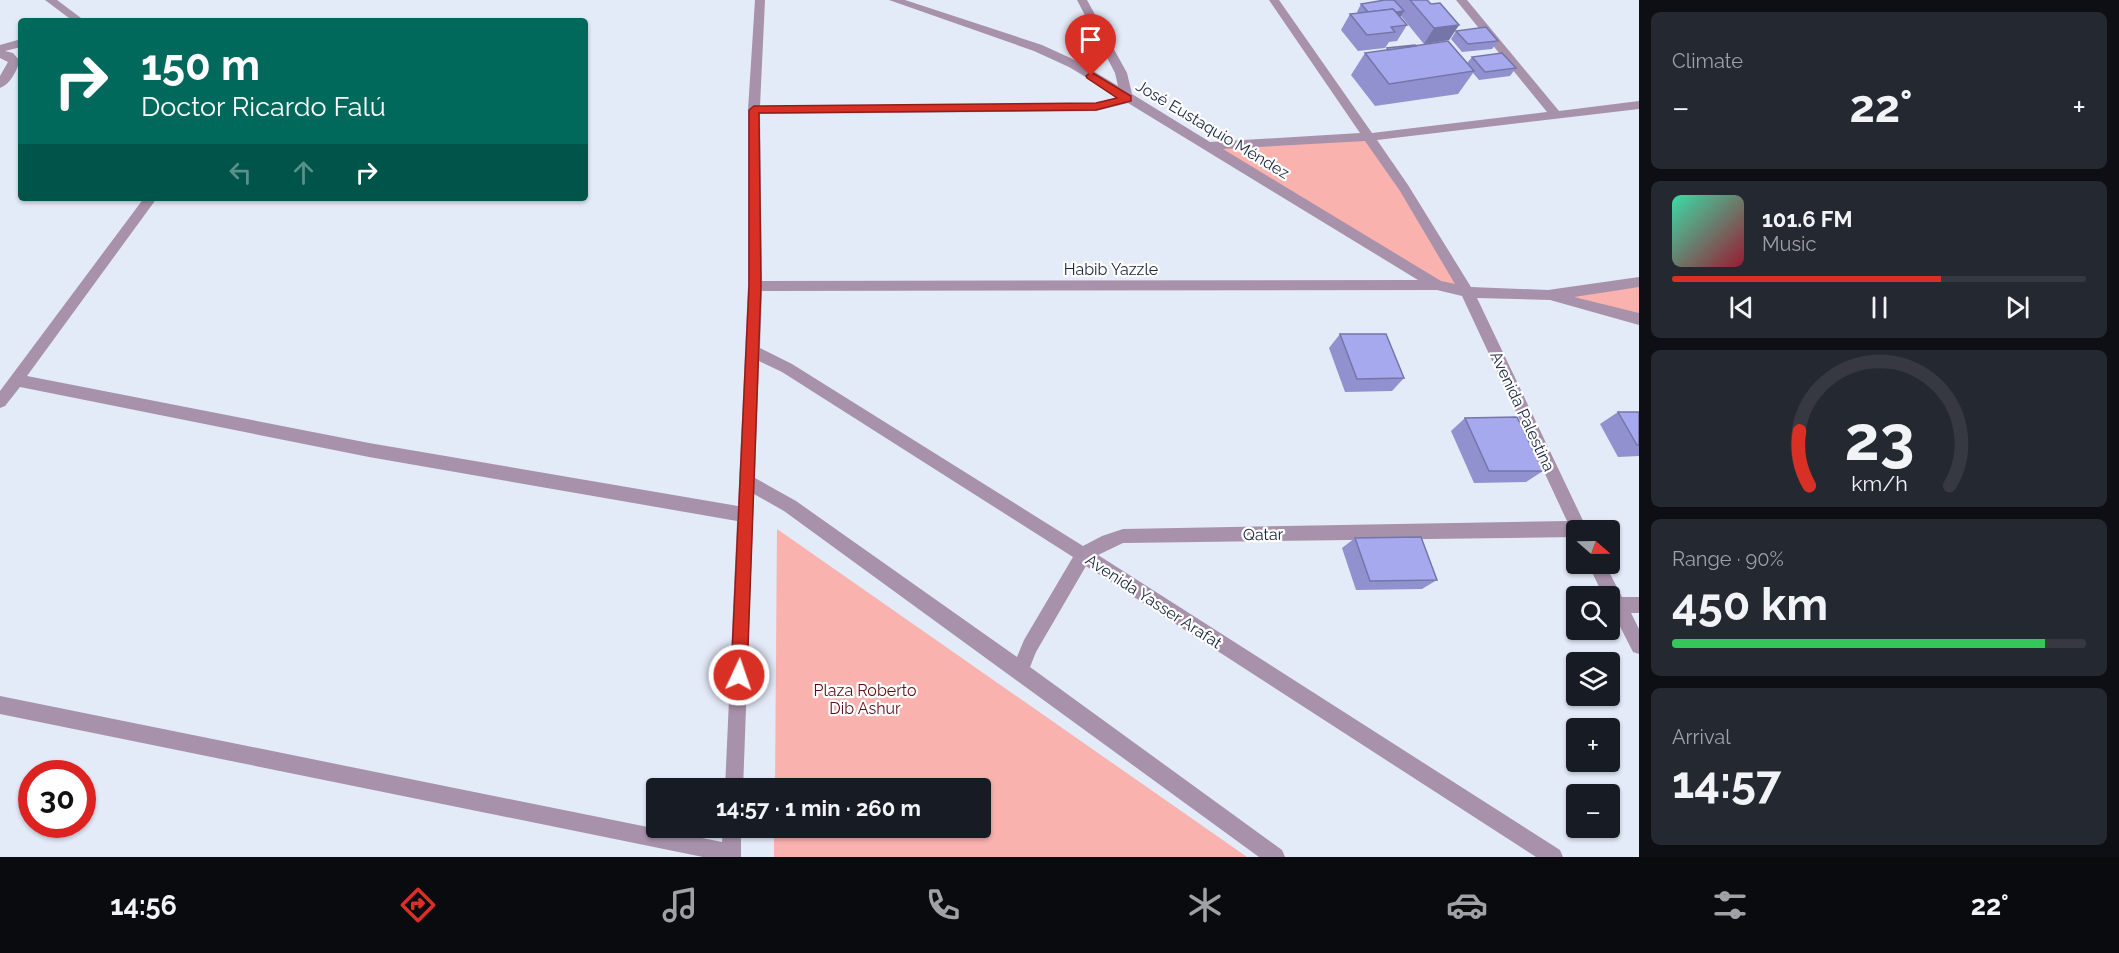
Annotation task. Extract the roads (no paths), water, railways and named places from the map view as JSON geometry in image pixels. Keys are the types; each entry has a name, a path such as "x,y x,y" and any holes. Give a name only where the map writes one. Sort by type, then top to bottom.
{"street":[{"path":"50,0 76,18"},
{"path":"734,778 755,286 754,110 760,0"},
{"name":"José Eustaquio Méndez","path":"894,0 1038,48 1073,64 1127,99 1437,285"},
{"path":"754,110 1096,107 1127,99 1121,73 1082,0"},
{"name":"Avenida Palestina","path":"1274,0 1404,188 1467,292 1574,520"},
{"path":"1461,0 1555,114"},
{"path":"0,49 18,45"},
{"path":"0,54 9,56 14,62 0,84"},
{"path":"1207,146 1370,137 1639,105"},
{"path":"0,402 149,201"},
{"path":"1548,295 1639,282"},
{"name":"Habib Yazzle","path":"755,286 1437,285 1467,292 1548,295"},
{"path":"1548,295 1639,319"},
{"name":"Avenida Yasser Arafat","path":"752,351 787,368 1553,857"},
{"path":"17,380 369,450 746,515"},
{"path":"748,483 790,506 1020,670 1275,857"},
{"name":"Qatar","path":"1083,555 1108,541 1123,536 1566,530"},
{"path":"1020,670 1030,646 1083,555"},
{"path":"1620,605 1639,605"},
{"path":"1620,611 1639,646"},
{"path":"0,705 731,855 732,838"}],"park label":[{"name":"Plaza Roberto Dib Ashur","path":"865,699"}]}
